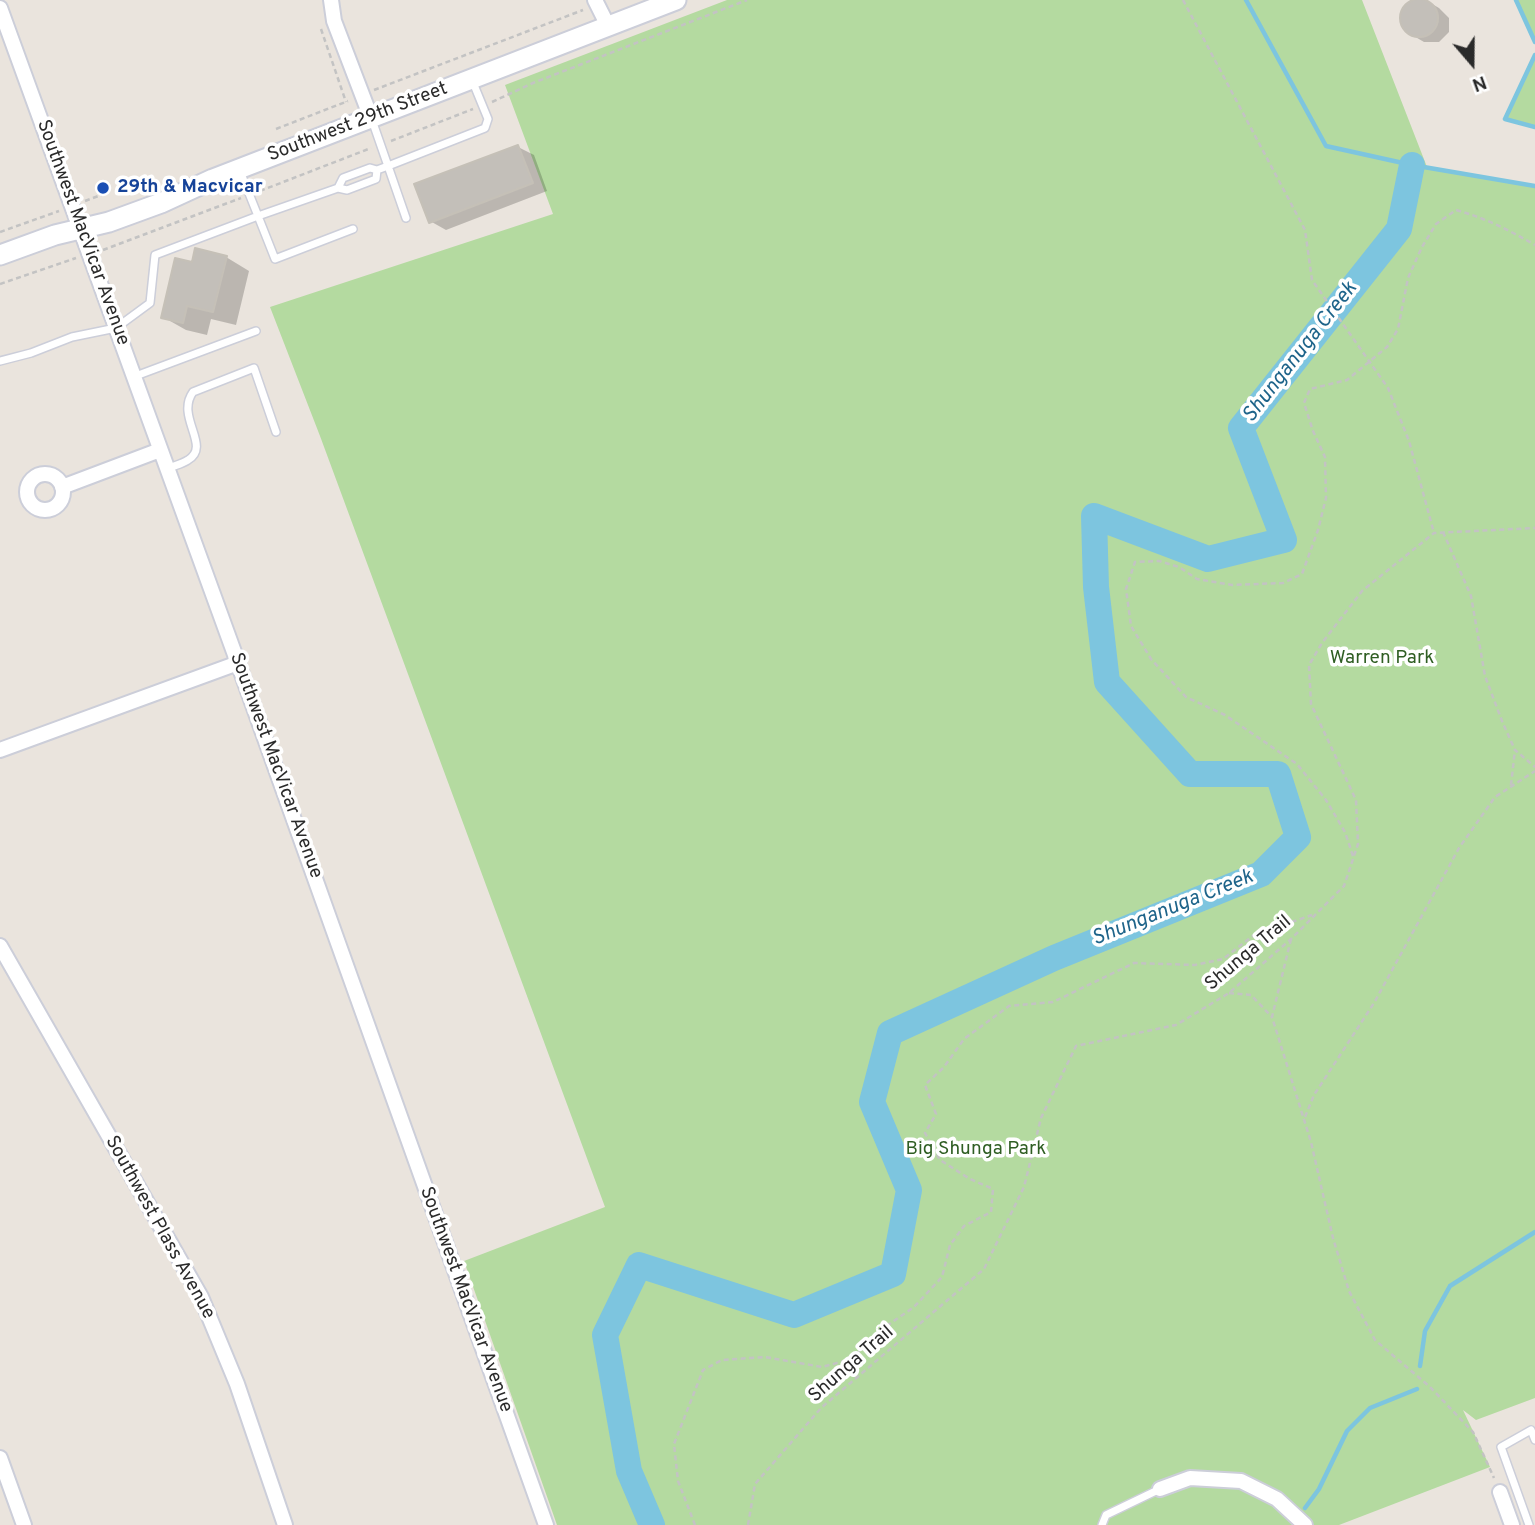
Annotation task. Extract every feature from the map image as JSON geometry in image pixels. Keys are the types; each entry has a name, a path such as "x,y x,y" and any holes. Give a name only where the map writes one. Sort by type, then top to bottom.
{"main road":[{"name":"Southwest 29th Street","path":"0,255 55,235 108,222 161,203 239,169 676,0"}],"street":[{"path":"331,0 334,21 371,118"},
{"path":"596,2 608,26"},
{"name":"Southwest MacVicar Avenue","path":"0,8 5,37 81,229 546,1525"},
{"path":"62,487 160,450"},
{"path":"0,750 238,663"},
{"name":"Southwest Plass Avenue","path":"0,946 201,1297 237,1384 285,1525"},
{"path":"0,1458 24,1525"},
{"path":"1160,1489 1190,1478 1241,1481 1276,1499 1305,1525"},
{"path":"1500,1492 1512,1525"}],"lane":[{"path":"338,188 343,178 370,168 377,170 485,128 488,119 471,79"},
{"path":"371,118 406,218"},
{"path":"239,169 275,258 353,229"},
{"path":"0,361 31,353 72,337 116,328 150,303 155,255 338,188 348,190 376,180 377,170"},
{"path":"133,377 256,331"},
{"path":"167,469 190,459 195,453 198,443 187,412 187,400 193,391 254,368 276,432"},
{"path":"1529,1525 1501,1447 1531,1430 1535,1440"},
{"path":"1102,1525 1106,1516 1160,1489"}],"path":[{"path":"1183,0 1305,230 1312,280 1388,388 1409,441 1434,533 1535,528"},
{"path":"276,129 596,2"},
{"path":"0,232 101,195 103,188"},
{"path":"1353,860 1352,848 1345,832 1326,800 1297,764 1225,715 1186,697 1152,659 1132,626 1126,589 1135,562 1159,561 1179,568 1197,579 1232,585 1283,583 1302,574 1326,498 1325,457 1304,403 1310,389 1347,380 1387,347 1398,329 1408,278 1422,247 1436,224 1456,210 1479,216 1535,245"},
{"path":"1443,532 1471,596 1485,676 1515,750 1535,767"},
{"name":"Shunga Trail","path":"748,1525 755,1484 821,1408 984,1269 1024,1187 1041,1118 1076,1046 1176,1025 1228,993 1291,939 1344,886 1358,844 1356,800 1311,705 1309,666 1322,643 1362,591 1434,533"},
{"path":"1511,785 1515,750"},
{"path":"1304,1118 1314,1095 1374,1003 1459,848 1495,797 1535,771 1514,784 1511,785"},
{"path":"695,1525 678,1481 674,1444 703,1370 722,1360 765,1357 822,1367 852,1359 875,1334 914,1307 942,1278 950,1245 964,1226 991,1212 993,1189 970,1180 940,1160 925,1133 936,1114 925,1085 944,1067 964,1039 1009,1006 1054,1002 1134,963 1195,965 1223,959 1254,935 1316,914"},
{"path":"1272,1017 1291,939"},
{"path":"1228,993 1251,995 1272,1017 1304,1118 1332,1238 1349,1291 1375,1340 1430,1387 1473,1432 1500,1492"}],"green space":[{"name":"Big Shunga Park","path":"727,0 1362,0 1427,167 1535,186 1535,1398 1476,1420 1463,1410 1490,1467 1339,1525 557,1525 464,1261 605,1207 270,307 553,214 505,85"},
{"path":"1516,0 1535,0 1535,42"},
{"path":"1535,55 1535,127 1505,119"}],"building":[{"path":"1419,-1 1433,4 1438,18 1433,32 1419,37 1405,32 1400,18 1405,4"},
{"path":"518,145 533,183 429,223 414,184"},
{"path":"195,248 227,256 213,312 187,306 183,323 161,318 175,258 192,262"}],"waterway":[{"name":"Shunganuga Creek","path":"1246,0 1326,146 1412,165 1535,186"},
{"name":"Shunganuga Creek","path":"1516,0 1535,42"},
{"name":"Shunganuga Creek","path":"1535,55 1505,119 1535,127"},
{"name":"Shunganuga Creek","path":"652,1525 629,1471 605,1335 639,1265 794,1315 893,1274 909,1190 872,1102 890,1033 1054,958 1261,874 1298,837 1278,774 1190,774 1107,682 1096,587 1094,516 1208,559 1284,540 1241,428 1399,229 1412,165"},
{"path":"1420,1366 1425,1331 1450,1286 1535,1232"},
{"path":"1305,1508 1319,1489 1347,1431 1370,1408 1417,1389"}],"place":[{"name":"29th & Macvicar","path":"103,188"}],"park label":[{"name":"Warren Park","path":"1382,659"}]}
